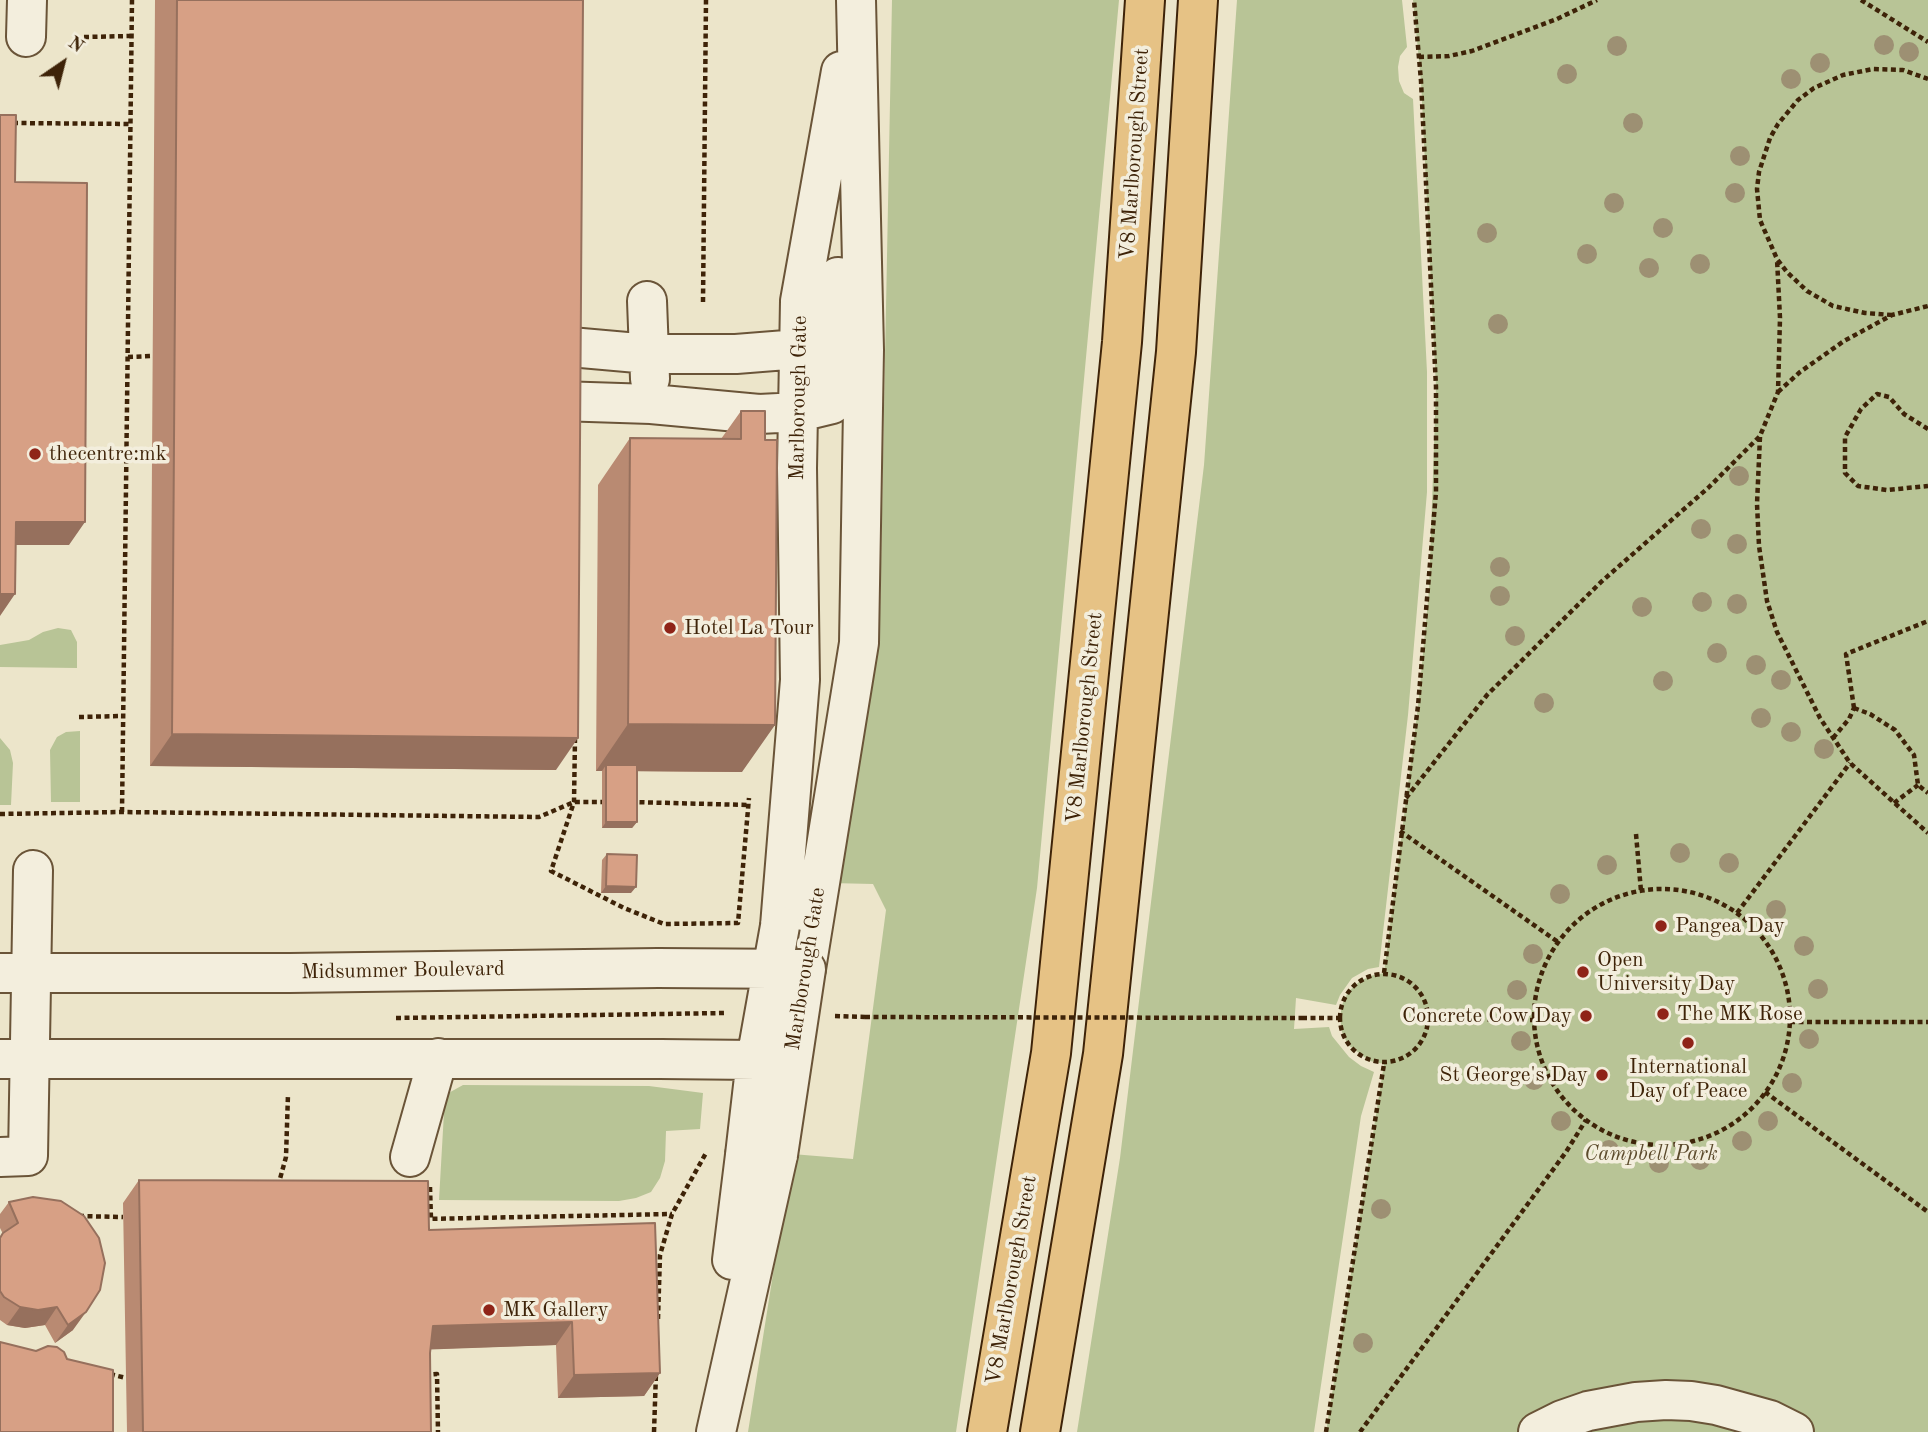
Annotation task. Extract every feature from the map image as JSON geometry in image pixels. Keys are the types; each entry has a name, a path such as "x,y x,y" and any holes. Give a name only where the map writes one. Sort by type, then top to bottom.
{"main road":[{"name":"V8 Marlborough Street","path":"986,1432 1051,1053 1122,342 1145,0"},
{"path":"1040,1432 1103,1054 1176,352 1198,0"}],"street":[{"name":"Marlborough Gate","path":"762,1155 757,1060 789,969 780,926 797,887 859,643 860,501 833,349 859,126 855,0"},
{"name":"Marlborough Gate","path":"833,349 800,301 855,0"},
{"path":"647,300 651,404"},
{"path":"559,346 649,354 736,354 833,349"},
{"name":"Marlborough Gate","path":"714,1432 762,1155 789,969 797,887 800,680 797,468 800,412 833,349"},
{"path":"559,401 651,404 759,414 800,412"},
{"path":"0,1157 28,1156 15,1058 16,973 33,870"},
{"name":"Midsummer Boulevard","path":"16,973 789,969"},
{"path":"15,1058 757,1060"},
{"path":"410,1157 438,1058"},
{"path":"1538,1432 1588,1411 1636,1402 1666,1400 1691,1401 1728,1408 1770,1420 1794,1432"}],"path":[{"path":"122,812 132,0"},
{"path":"703,302 706,0"},
{"path":"1384,973 1420,680 1436,492 1436,387 1414,0"},
{"path":"1419,57 1449,56 1472,51 1557,19 1597,0"},
{"path":"1861,0 1928,42"},
{"path":"84,37 132,36"},
{"path":"1892,315 1856,312 1823,301 1798,283 1777,259 1760,220 1759,172 1770,138 1787,111 1814,88 1843,75 1887,69 1903,70 1928,79"},
{"path":"0,123 131,124"},
{"path":"1777,259 1780,318 1778,392 1760,436 1757,504 1759,546 1767,601 1777,632 1799,678 1850,763 1928,833"},
{"path":"1778,392 1800,372 1844,341 1892,315 1928,306"},
{"path":"128,357 153,356"},
{"path":"1928,429 1904,414 1889,397 1877,394 1861,409 1845,437 1845,473 1857,486 1886,490 1928,486"},
{"path":"1405,799 1487,695 1601,582 1707,488 1760,436"},
{"path":"1833,738 1849,719 1854,708 1846,653 1928,621"},
{"path":"1854,708 1870,714 1895,730 1914,755 1918,785 1928,793"},
{"path":"79,717 124,716"},
{"path":"575,735 574,802 551,871 624,908 664,924 738,923 750,796"},
{"path":"1737,913 1850,763"},
{"path":"1893,804 1918,785"},
{"path":"0,814 122,812 539,817 574,802 610,802"},
{"path":"622,802 748,806"},
{"path":"1400,831 1558,942"},
{"path":"1636,834 1642,891"},
{"path":"1666,889 1692,892 1737,913 1771,950 1782,973 1790,1022 1787,1046 1779,1070 1765,1092 1748,1111 1728,1126 1706,1137 1682,1143 1633,1142 1608,1133 1586,1120 1567,1104 1553,1083 1541,1061 1534,1037 1537,987 1545,964 1558,942 1574,924 1596,907 1617,897 1642,891 1666,889"},
{"path":"1384,973 1398,975 1410,982 1426,1004 1428,1019 1426,1033 1420,1044 1398,1061 1384,1064 1370,1060 1348,1045 1340,1018 1342,1005 1353,987 1370,976 1384,973"},
{"path":"387,1018 732,1013"},
{"path":"824,1016 1340,1018"},
{"path":"1428,1019 1534,1020"},
{"path":"1790,1022 1928,1021"},
{"path":"277,1192 286,1157 289,1059"},
{"path":"1326,1432 1384,1064"},
{"path":"1765,1092 1928,1212"},
{"path":"1360,1432 1566,1152 1586,1120"},
{"path":"658,1323 660,1255 672,1214 707,1151"},
{"path":"414,1219 672,1214"},
{"path":"73,1216 124,1217"},
{"path":"654,1432 656,1364"},
{"path":"100,1371 126,1378"},
{"path":"414,1376 437,1374 438,1432"}],"green space":[{"path":"892,0 1119,0 1037,888 956,1432 748,1432 792,1154 853,1159 886,910 873,884 830,883 867,708 880,614"},
{"path":"1237,0 1402,0 1407,47 1400,56 1398,67 1399,81 1404,93 1413,99 1427,372 1427,492 1408,715 1379,967 1368,969 1352,978 1336,1005 1296,998 1294,1029 1329,1027 1332,1036 1349,1057 1374,1072 1361,1116 1314,1432 1077,1432 1120,1158 1204,465"},
{"name":"Campbell Park","path":"1413,0 1928,0 1928,1432 1326,1432 1384,1064 1370,1061 1348,1045 1340,1018 1348,992 1370,976 1384,973 1418,706 1429,590 1436,387 1421,81"},
{"path":"58,628 71,630 77,642 77,668 0,667 0,645 29,640"},
{"path":"80,731 80,802 51,802 50,750 57,737 66,732"},
{"path":"0,738 10,750 13,763 11,805 0,805"},
{"path":"463,1085 649,1086 703,1093 700,1129 666,1131 665,1161 660,1178 651,1192 636,1198 619,1201 439,1200 445,1095"}],"building":[{"path":"177,0 583,0 578,738 172,734"},
{"name":"thecentre:mk","path":"0,115 16,115 15,182 87,183 85,522 16,522 15,594 0,594"},
{"name":"Hotel La Tour","path":"741,411 765,411 765,440 777,440 775,725 628,724 630,438 741,439"},
{"path":"606,765 637,765 637,822 606,822"},
{"path":"607,854 637,855 636,887 606,886"},
{"path":"139,1180 428,1181 429,1230 655,1223 660,1373 574,1375 572,1322 433,1326 430,1353 431,1432 143,1432"},
{"path":"33,1197 61,1201 84,1216 99,1238 105,1263 100,1290 86,1312 68,1325 57,1307 38,1310 20,1307 4,1297 0,1291 0,1238 18,1223 9,1202"},
{"path":"0,1342 36,1351 48,1346 57,1347 64,1352 67,1359 113,1370 113,1432 0,1432"}],"place":[{"name":"thecentre:mk","path":"35,454"},
{"name":"Hotel La Tour","path":"670,628"},
{"name":"Pangea Day","path":"1661,926"},
{"name":"Open University Day","path":"1583,972"},
{"name":"The MK Rose","path":"1663,1014"},
{"name":"Concrete Cow Day","path":"1586,1016"},
{"name":"International Day of Peace","path":"1688,1043"},
{"name":"St George's Day","path":"1602,1075"},
{"name":"MK Gallery","path":"489,1310"}]}
